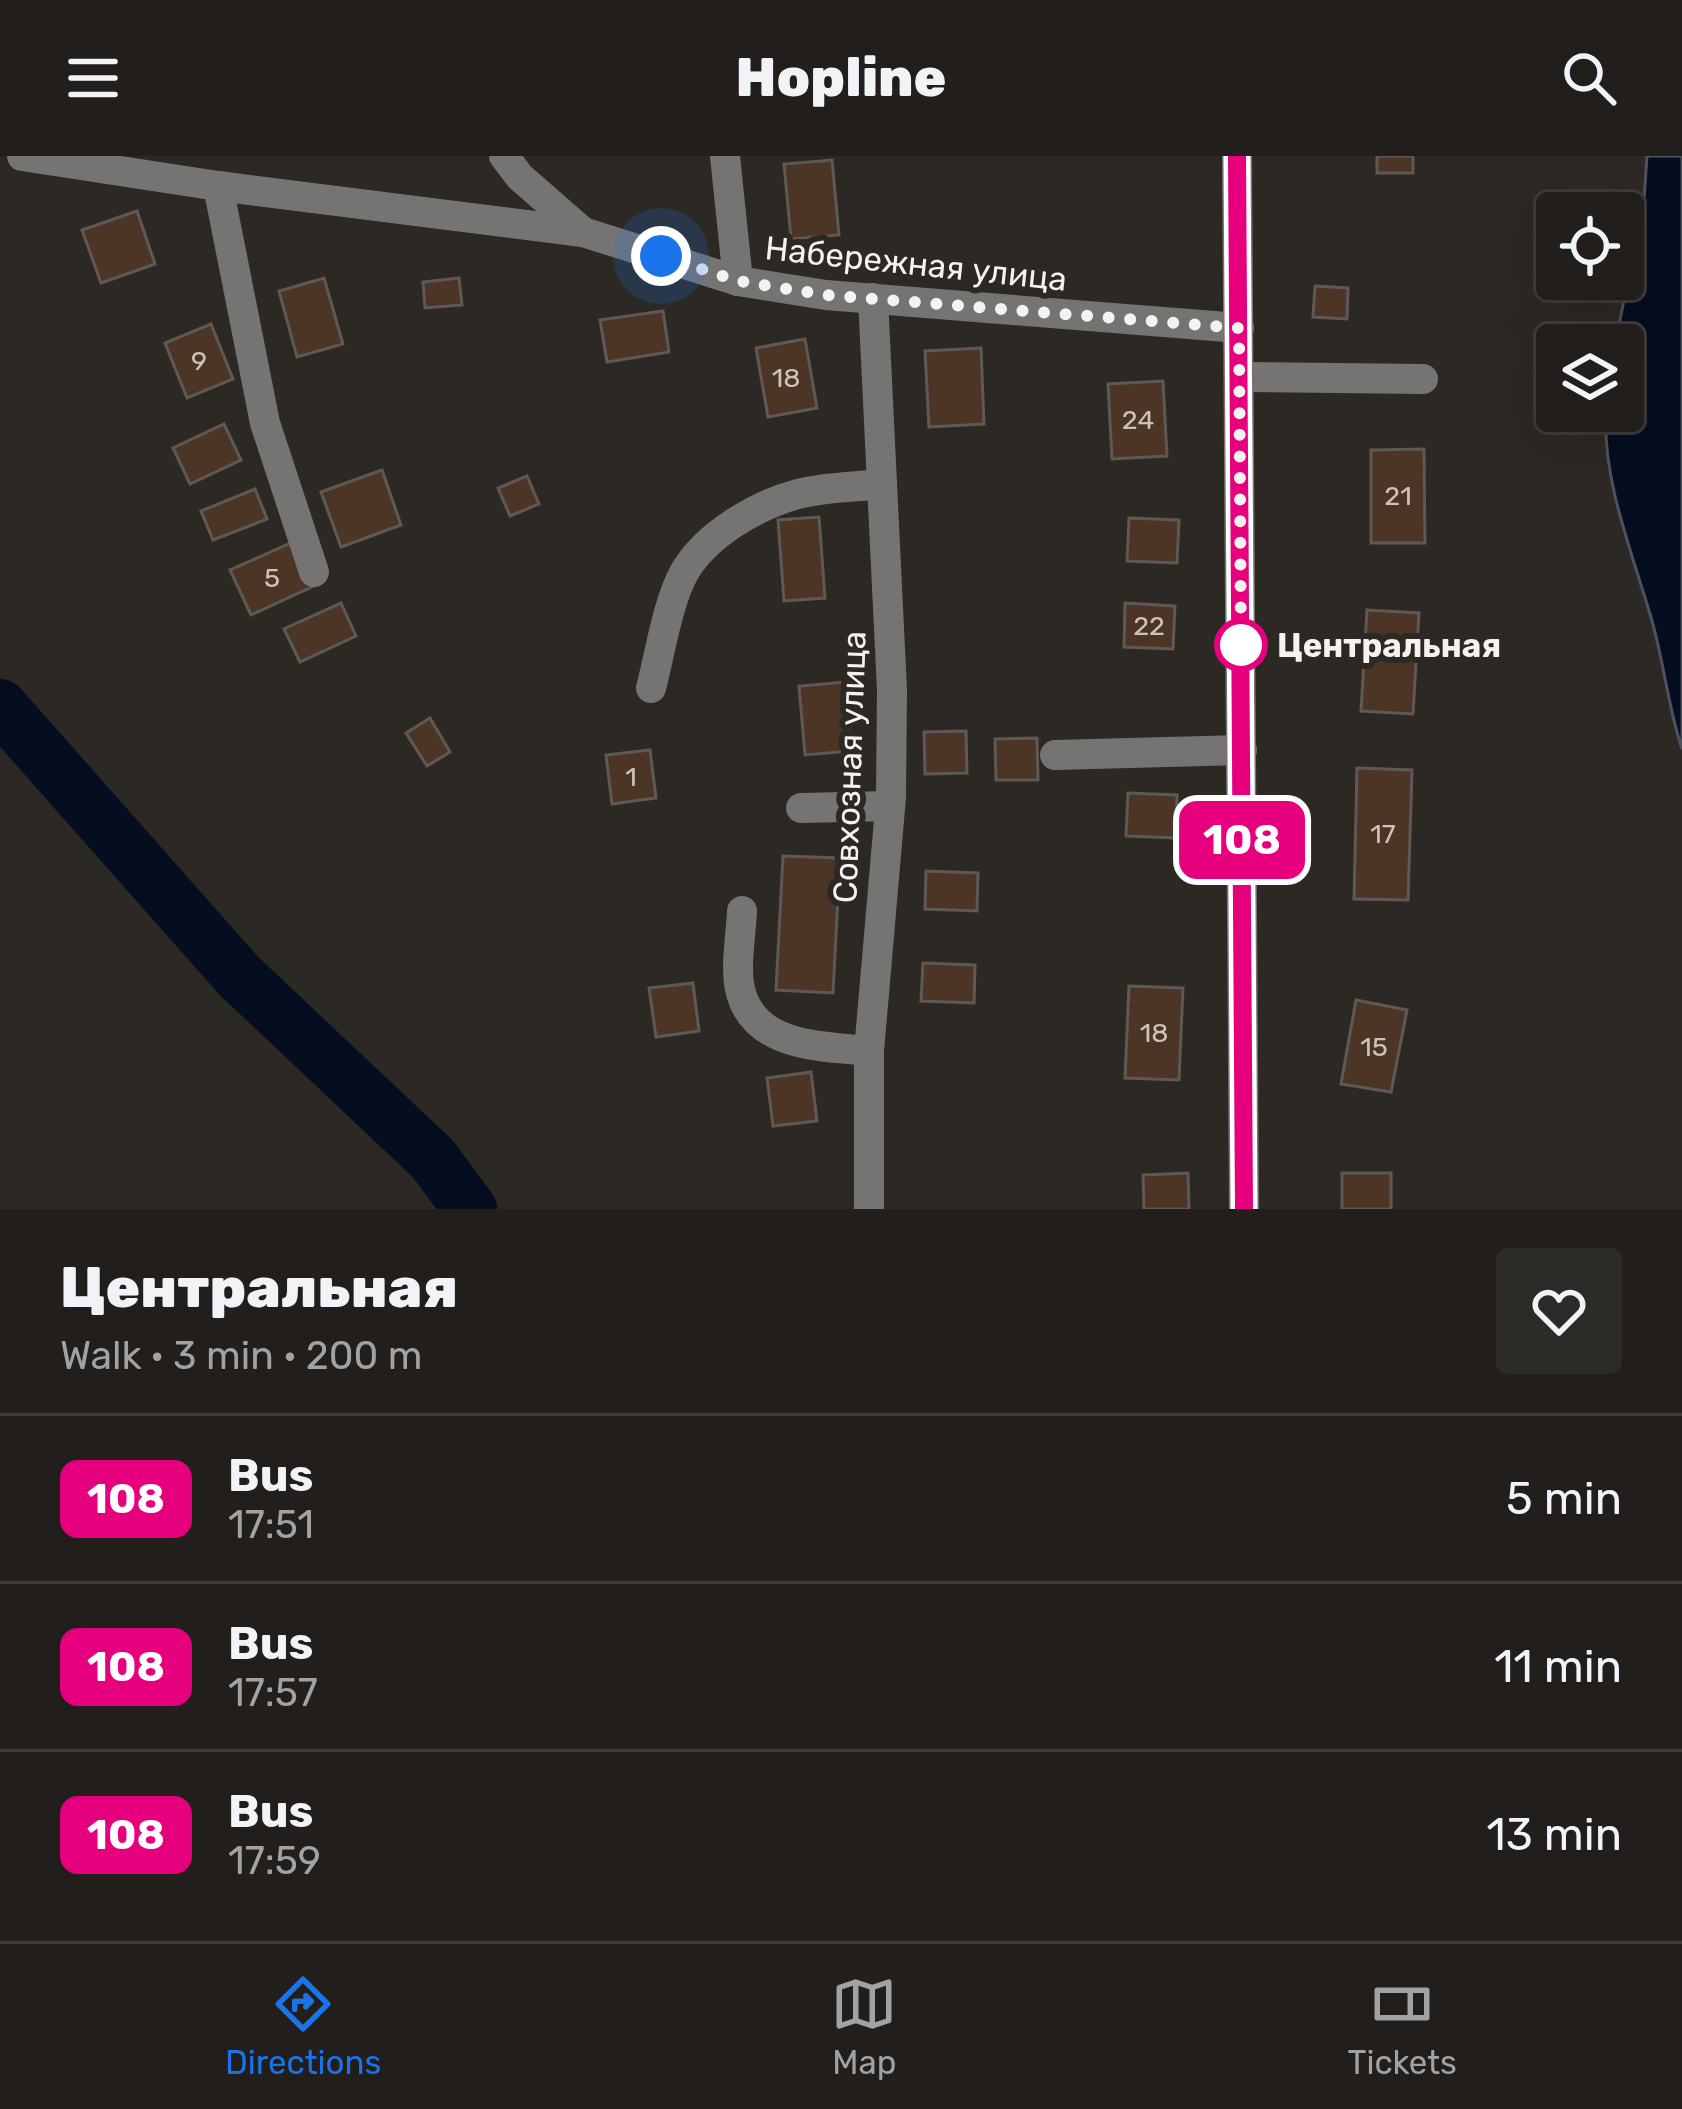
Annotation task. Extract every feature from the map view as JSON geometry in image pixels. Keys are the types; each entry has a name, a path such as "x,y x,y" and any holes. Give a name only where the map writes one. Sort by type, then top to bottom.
{"street":[{"name":"Набережная улица","path":"22,156 584,232 738,281 873,298 1239,328"},
{"path":"505,156 520,177 584,232"},
{"path":"724,156 738,281"},
{"path":"1237,156 1244,1209"},
{"path":"218,186 265,423 314,572"},
{"name":"Совхозная улица","path":"869,1209 869,1051 890,806 892,689 873,298"},
{"path":"1239,377 1423,379"},
{"path":"651,688 682,575 698,554 743,518 801,493 882,484"},
{"path":"1055,754 1242,750"},
{"path":"802,808 890,806"},
{"path":"742,911 740,988 760,1022 785,1041 869,1051"}],"water":[{"path":"1647,156 1682,156 1682,749 1652,621 1614,491 1606,437 1606,432 1644,432 1644,324 1619,324 1624,300 1644,300"}],"building":[{"path":"1377,156 1413,156 1413,173 1377,173"},
{"path":"832,160 839,235 791,239 784,164"},
{"path":"137,211 155,264 101,283 82,230"},
{"path":"324,278 343,344 297,357 279,291"},
{"path":"459,278 462,305 425,308 423,282"},
{"path":"1315,286 1348,288 1347,319 1313,317"},
{"path":"663,311 669,352 607,362 600,320"},
{"path":"211,324 233,379 187,398 165,343"},
{"path":"805,339 817,408 768,417 756,348"},
{"path":"981,348 984,424 929,427 925,351"},
{"path":"1163,381 1167,456 1112,459 1108,384"},
{"path":"224,424 241,460 190,484 173,448"},
{"path":"1424,449 1425,543 1371,543 1371,450"},
{"path":"382,470 401,525 341,547 321,492"},
{"path":"527,476 539,504 510,516 498,488"},
{"path":"255,489 267,519 213,540 201,511"},
{"path":"819,517 825,598 784,601 778,520"},
{"path":"1129,518 1179,520 1177,563 1127,561"},
{"path":"293,542 314,586 251,615 230,570"},
{"path":"341,603 356,636 300,662 284,629"},
{"path":"1125,603 1175,606 1173,649 1124,647"},
{"path":"1367,610 1419,613 1413,714 1361,711"},
{"path":"845,682 851,751 805,755 799,686"},
{"path":"430,718 450,752 427,766 406,733"},
{"path":"966,731 967,773 925,774 924,732"},
{"path":"1037,738 1038,780 996,780 995,739"},
{"path":"650,750 656,798 612,804 606,755"},
{"path":"1357,768 1412,770 1408,900 1354,899"},
{"path":"1128,793 1177,795 1176,838 1126,836"},
{"path":"783,856 840,858 833,993 776,990"},
{"path":"926,871 978,873 977,911 925,909"},
{"path":"923,963 975,965 974,1003 921,1001"},
{"path":"693,983 699,1031 656,1037 649,988"},
{"path":"1129,986 1183,988 1179,1080 1125,1078"},
{"path":"1356,1000 1407,1010 1391,1092 1341,1084"},
{"path":"811,1072 817,1121 773,1126 767,1078"},
{"path":"1188,1173 1189,1209 1144,1209 1143,1175"},
{"path":"1342,1173 1391,1173 1391,1209 1342,1209"}],"waterway":[{"path":"0,706 239,976 433,1159 470,1209"}],"bus line":[{"name":"108","path":"1237,156 1244,1209"}],"place":[{"name":"Центральная","path":"1241,645"}],"route":[{"path":"661,256 738,281 826,295 1239,328 1241,656 1241,645"}]}
